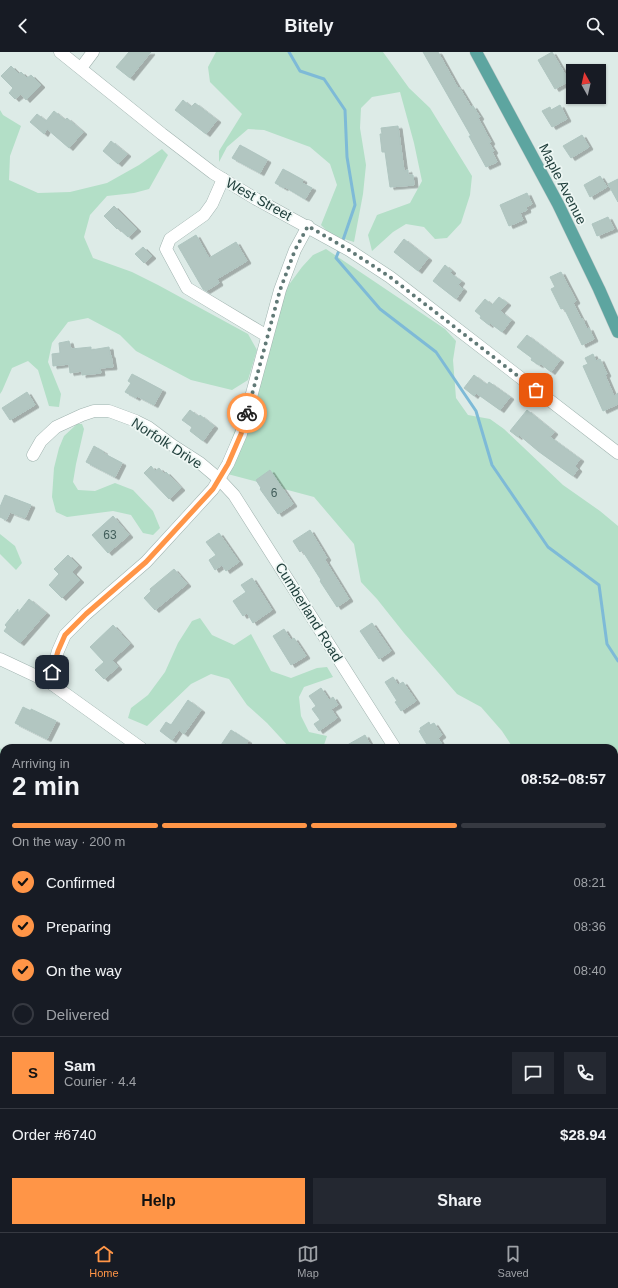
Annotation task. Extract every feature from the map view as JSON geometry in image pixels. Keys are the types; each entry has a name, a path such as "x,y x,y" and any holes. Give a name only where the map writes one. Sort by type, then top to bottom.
{"main road":[{"name":"Maple Avenue","path":"476,52 558,204 599,288 618,332"}],"street":[{"name":"West Street","path":"60,52 213,173 256,199 332,240 390,277 618,453"},
{"path":"81,68 93,52"},
{"path":"223,179 212,204 204,215 170,239 166,249 187,288 267,336"},
{"path":"49,682 58,651 65,635 86,614 146,562 213,489 228,464 241,434 253,394 280,290 295,250 308,226"},
{"name":"Norfolk Drive","path":"33,455 41,441 56,427 94,411 109,411 148,427 200,463 219,479"},
{"name":"Cumberland Road","path":"219,479 234,495 392,744"},
{"path":"0,658 49,682 135,744"}],"green space":[{"path":"216,52 383,52 409,88 430,108 472,176 470,195 461,223 447,238 435,239 424,227 406,224 393,232 372,251 368,235 377,215 410,203 422,181 414,143 400,92 372,97 361,108 360,128 366,165 363,194 354,242 331,235 321,225 337,185 330,164 310,147 264,130 248,129 227,147 219,162 219,151 242,114 210,82 208,67"},
{"path":"0,110 3,115 21,126 10,156 9,180 38,193 70,192 107,183 139,165 162,149 168,155 149,189 134,193 107,196 90,215 84,237 93,258 132,272 248,334 257,350 248,380 232,390 191,380 136,351 120,335 88,318 68,322 52,343 48,362 61,394 59,407 49,406 38,370 28,361 12,368 0,394"},
{"path":"326,249 445,329 456,341 453,360 456,398 468,415 490,419 504,429 563,485 600,511 618,526 618,744 510,744 502,731 481,707 457,694 361,582 354,544 314,497 220,472 285,290 313,255"},
{"path":"77,424 82,424 84,429 73,482 78,490 95,491 115,483 133,490 153,511 160,528 153,535 143,533 131,515 113,511 67,517 56,512 52,497 54,468 64,436"},
{"path":"0,534 15,546 22,563 16,570 0,554"},
{"path":"200,618 212,635 234,645 251,634 271,671 291,678 317,668 327,667 333,677 304,687 299,697 301,716 309,732 327,736 324,744 286,744 267,723 247,705 229,679 211,674 191,684 147,726 128,718 131,708 148,695 165,672 178,643 192,621"}],"building":[{"path":"129,52 151,52 130,78 116,67"},
{"path":"423,52 438,52 458,88 459,87 471,107 473,106 480,117 478,118 491,142 489,143 494,151 492,152 497,162 486,167 469,136 471,136"},
{"path":"552,52 566,76 566,83 555,89 538,60"},
{"path":"11,66 19,74 21,72 27,78 31,75 41,85 26,100 21,94 15,99 9,93 13,88 1,76"},
{"path":"183,100 191,107 195,103 217,120 206,134 175,110"},
{"path":"560,105 567,119 552,127 542,111 550,107 551,110"},
{"path":"54,111 65,120 67,118 83,132 69,148 47,129 44,134 30,122 37,114 46,121"},
{"path":"398,126 404,171 408,170 408,175 413,175 414,185 390,187 385,152 382,152 380,134 382,134 381,128"},
{"path":"582,135 589,147 571,158 563,146"},
{"path":"111,141 127,154 118,164 103,151"},
{"path":"240,145 267,160 260,173 232,158"},
{"path":"283,169 303,180 302,183 312,188 305,199 275,183"},
{"path":"600,176 607,187 590,197 584,185"},
{"path":"618,179 618,202 608,184"},
{"path":"527,193 532,204 526,207 527,210 520,213 523,220 509,226 500,205"},
{"path":"114,206 137,229 128,237 118,228 117,229 104,216"},
{"path":"608,217 614,229 597,236 592,224"},
{"path":"196,235 209,258 236,242 247,261 217,279 219,283 206,291 203,289 178,246"},
{"path":"404,239 428,258 418,271 394,252"},
{"path":"143,247 152,256 144,263 135,254"},
{"path":"445,265 452,271 450,273 461,281 458,285 463,289 456,299 433,281"},
{"path":"561,272 576,301 573,303 587,329 589,328 594,339 582,345 564,308 561,309 551,289 555,287 550,277"},
{"path":"499,297 507,303 500,311 511,320 502,332 480,318 481,316 475,311 485,299 492,305"},
{"path":"527,335 560,360 551,372 541,364 539,365 531,360 532,358 517,347"},
{"path":"69,341 71,349 91,347 91,350 109,347 113,367 100,368 101,373 82,375 82,371 70,373 69,364 53,366 52,354 60,353 59,343"},
{"path":"593,354 596,361 600,359 607,374 605,375 614,396 618,393 618,404 603,411 583,366 588,364 585,358"},
{"path":"132,374 162,390 154,405 137,396 136,398 125,392 131,383 128,381"},
{"path":"474,375 487,385 489,382 510,397 500,410 476,393 474,396 464,388"},
{"path":"27,392 35,405 10,420 2,408"},
{"path":"190,410 199,417 200,415 214,426 203,441 190,431 192,427 182,420"},
{"path":"527,410 554,432 550,437 580,459 575,466 578,469 573,476 538,451 519,435 518,437 510,431"},
{"path":"94,446 104,452 103,453 122,463 115,477 86,462"},
{"path":"151,466 155,471 159,468 164,474 166,472 181,488 169,499 144,473"},
{"path":"270,470 293,504 278,514 260,489 261,488 256,480"},
{"path":"5,495 31,505 25,518 10,512 6,520 0,517 0,507"},
{"path":"113,516 129,535 108,553 92,535"},
{"path":"310,530 327,558 325,560 349,599 337,607 302,550 300,552 293,541"},
{"path":"219,533 239,562 226,571 222,565 215,570 209,560 216,555 206,542"},
{"path":"68,555 78,565 72,572 80,580 62,598 49,585 59,574 54,569"},
{"path":"174,569 187,584 155,610 144,598 151,591 150,589"},
{"path":"252,578 272,610 253,623 247,613 243,616 233,601 246,592 241,585"},
{"path":"29,599 46,613 20,643 4,631 7,627 5,625 18,609 18,613"},
{"path":"372,623 391,651 379,659 360,631"},
{"path":"113,625 130,644 112,660 118,667 104,679 95,670 104,662 90,647"},
{"path":"284,629 291,640 294,638 306,656 291,665 273,636"},
{"path":"393,677 398,685 403,682 416,701 401,711 395,702 397,701 385,682"},
{"path":"321,688 329,700 333,697 338,705 331,709 337,718 319,731 314,724 320,720 312,709 316,706 309,696"},
{"path":"188,700 201,710 184,734 179,730 172,740 160,731 166,722 171,725"},
{"path":"23,707 31,711 31,709 56,721 47,739 15,723"},
{"path":"429,722 430,725 434,723 442,735 438,738 442,744 427,744 419,731 421,730 420,728"},
{"path":"231,730 248,741 246,744 222,744"},
{"path":"365,735 370,744 349,744"}],"waterway":[{"path":"289,52 300,71 324,79 345,110 347,157 355,205 342,243"},
{"path":"340,248 336,258 380,309 436,352 476,411 492,465 548,547 599,585 607,644 618,661"}],"way so far":[{"path":"247,413 253,394 264,345 280,290 295,250 308,226 349,250 390,277 536,390"}],"route":[{"path":"52,672 58,651 65,635 86,614 146,562 213,489 228,464 241,434 247,413"}]}
